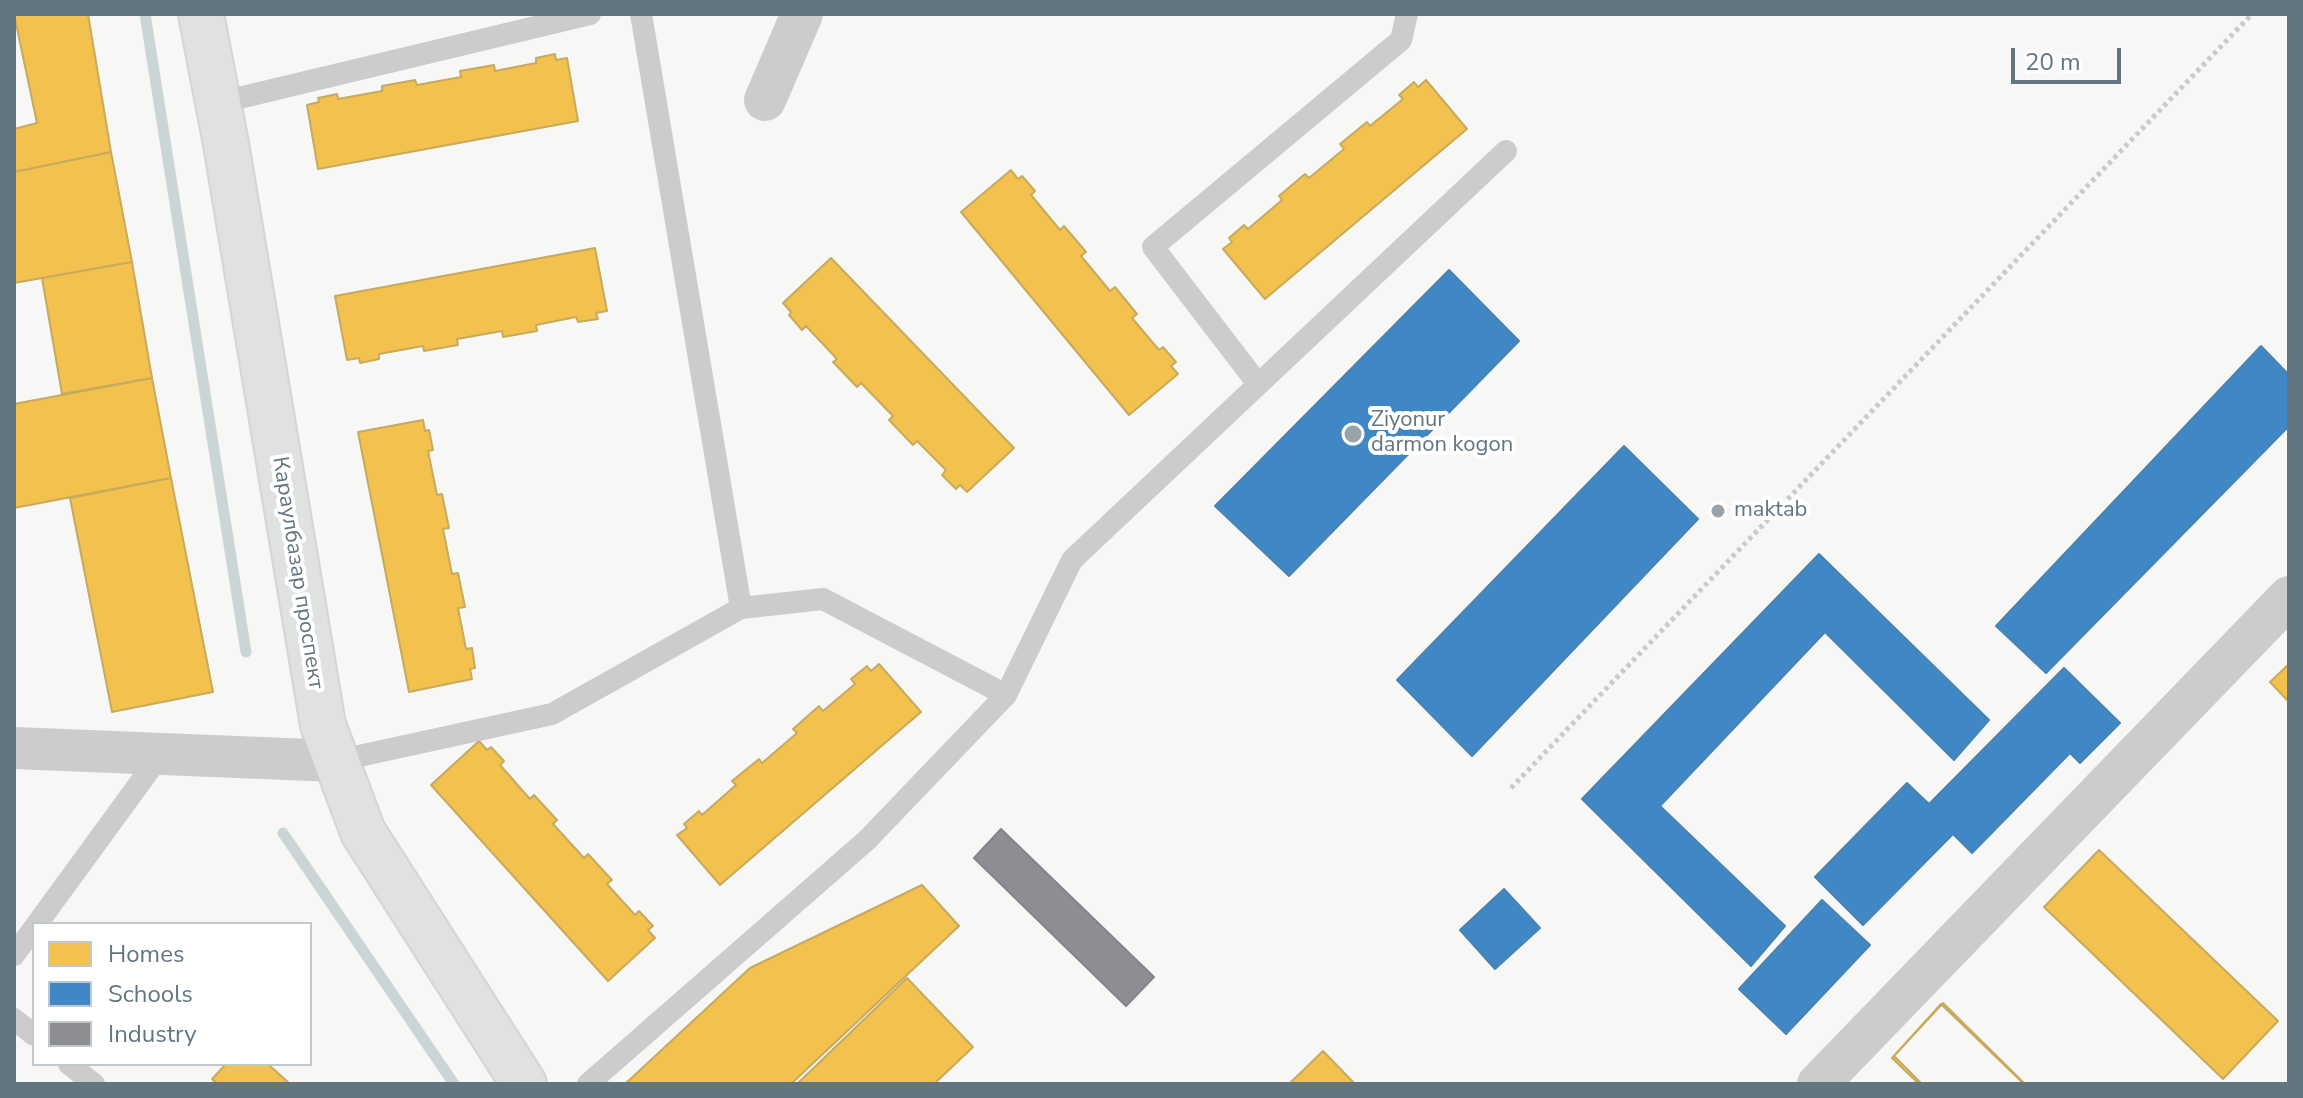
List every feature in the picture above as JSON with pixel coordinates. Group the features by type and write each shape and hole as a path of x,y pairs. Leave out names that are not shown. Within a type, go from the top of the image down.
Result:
{"street":[{"name":"Караулбазар проспект","path":"201,14 323,725 363,832 524,1084"},
{"path":"765,100 802,14"},
{"path":"1818,1084 2289,597"},
{"path":"14,748 336,761"}],"lane":[{"path":"218,103 590,14"},
{"path":"641,14 741,608"},
{"path":"1258,384 1153,247 1401,40 1407,14"},
{"path":"588,1084 867,840 1006,695 1072,560 1506,151"},
{"path":"336,761 552,714 741,608 823,599 1006,695"},
{"path":"39,922 161,754"},
{"path":"14,955 32,931"},
{"path":"14,1019 32,1033"},
{"path":"72,1066 94,1084"}],"path":[{"path":"1511,788 2252,14"}],"building: Homes":[{"path":"14,14 88,14 111,152 14,172 14,129 37,123"},
{"path":"555,54 556,60 567,58 578,121 318,169 307,105 319,102 318,98 337,94 338,99 382,91 382,86 415,80 417,85 461,77 460,71 494,65 495,71 536,63 536,58"},
{"path":"1426,80 1467,129 1265,299 1223,249 1232,242 1229,238 1244,225 1248,229 1282,200 1279,196 1305,174 1309,178 1344,149 1340,144 1367,122 1370,126 1403,99 1399,95 1414,82 1418,87"},
{"path":"111,152 132,262 14,283 14,172"},
{"path":"1011,170 1018,179 1022,176 1035,191 1031,195 1060,230 1064,226 1086,252 1081,256 1110,291 1115,287 1137,314 1132,318 1159,350 1163,347 1176,362 1171,366 1178,374 1129,415 961,212"},
{"path":"595,248 607,311 596,313 598,319 578,322 576,317 536,325 537,331 503,337 502,331 457,339 458,345 424,351 423,346 379,354 379,359 360,363 359,358 347,360 335,296"},
{"path":"831,258 1014,448 967,492 960,485 956,489 942,475 946,470 917,441 913,445 889,420 893,416 861,383 857,387 833,362 837,359 806,326 802,330 789,315 791,312 783,303"},
{"path":"132,262 152,378 62,394 42,278"},
{"path":"152,378 171,478 14,508 14,404"},
{"path":"423,420 425,431 429,430 433,450 428,451 437,495 442,494 449,528 443,529 452,574 458,573 465,607 458,608 466,649 472,648 475,668 470,669 472,679 409,692 358,432"},
{"path":"171,478 213,692 112,712 70,498"},
{"path":"879,664 921,712 720,885 677,835 687,828 684,824 699,811 702,815 736,785 732,781 759,759 762,763 797,733 793,729 819,706 823,711 855,684 851,679 867,666 871,671"},
{"path":"2289,664 2289,702 2270,682"},
{"path":"479,741 487,750 491,747 504,761 500,765 530,799 534,795 557,820 553,824 584,858 588,854 612,880 607,884 635,915 639,911 653,926 648,930 655,938 608,981 431,785"},
{"path":"2099,850 2278,1021 2223,1079 2044,907"},
{"path":"922,885 959,926 791,1084 625,1084 750,968"},
{"path":"907,978 973,1047 934,1084 797,1084"},
{"path":"1943,1003 2025,1084 1922,1084 1894,1056"},
{"path":"1941,1004 2024,1084 1919,1084 1892,1058"},
{"path":"1323,1051 1355,1084 1289,1084"},
{"path":"224,1066 270,1066 290,1084 217,1084 212,1079"}],"building: Schools":[{"path":"1449,270 1519,341 1289,576 1215,506"},
{"path":"2261,346 2289,375 2289,426 2046,673 1996,626"},
{"path":"1624,446 1698,519 1472,756 1397,680"},
{"path":"1819,554 1989,720 1954,760 1825,632 1660,806 1785,926 1751,966 1582,799"},
{"path":"2064,668 2120,723 2080,763 2070,753 1972,853 1953,834 1863,925 1815,877 1907,783 1929,804"},
{"path":"1504,889 1540,928 1495,969 1460,930"},
{"path":"1822,900 1870,945 1786,1034 1739,989"}],"building: Industry":[{"path":"1001,829 1154,977 1126,1006 974,858"}],"waterway":[{"path":"145,14 246,652"},
{"path":"283,833 454,1084"}],"place":[{"name":"Ziyonur darmon kogon","path":"1353,434"},
{"name":"maktab","path":"1718,511"}]}
